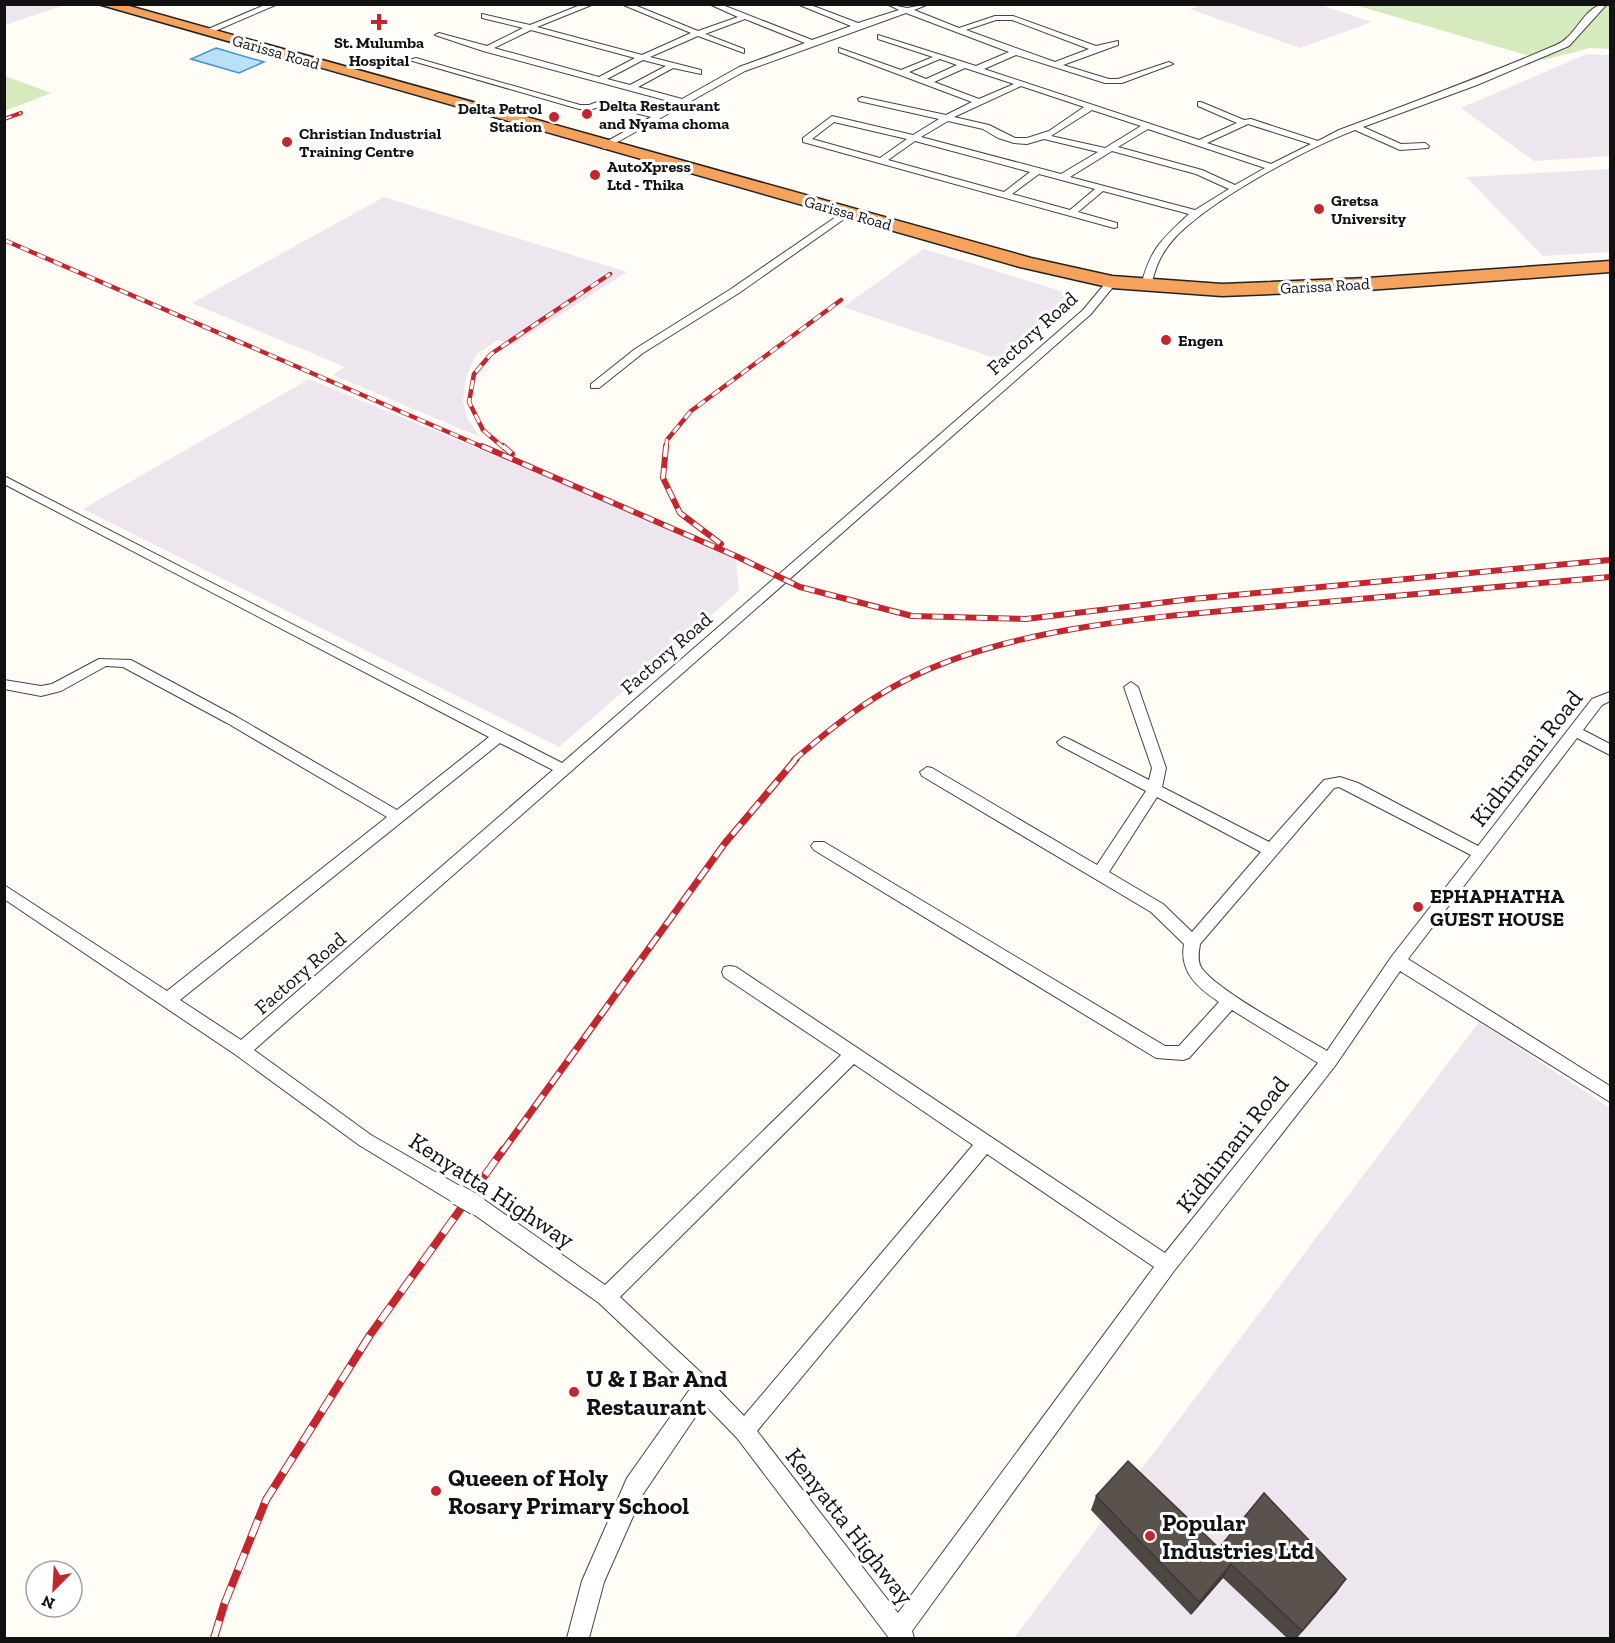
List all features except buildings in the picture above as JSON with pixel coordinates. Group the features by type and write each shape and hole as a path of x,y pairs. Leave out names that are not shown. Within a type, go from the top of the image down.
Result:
{"highway":[{"name":"Garissa Road","path":"105,4 1027,263 1112,282 1222,290 1288,289 1611,267"}],"street":[{"path":"205,32 275,4"},
{"path":"486,49 554,17 591,4"},
{"path":"624,4 741,51"},
{"path":"712,4 812,43"},
{"path":"800,4 858,26"},
{"path":"890,4 1054,66 1114,82 1169,64"},
{"path":"606,146 742,69 858,26 926,4"},
{"path":"1146,286 1152,262 1159,249 1196,213 1272,166 1317,142 1474,83 1566,44 1576,36 1586,18 1604,4"},
{"path":"544,15 554,17"},
{"path":"485,16 698,72"},
{"path":"600,79 642,57 745,17"},
{"path":"956,30 995,18 1013,18 1096,50"},
{"path":"439,36 682,102"},
{"path":"881,37 1272,166"},
{"path":"1054,66 1115,43"},
{"path":"842,50 978,101"},
{"path":"976,69 1015,52"},
{"path":"900,73 939,57"},
{"path":"413,60 579,107 590,108 603,102 658,116"},
{"path":"631,88 673,65"},
{"path":"926,82 964,65"},
{"path":"879,162 945,118 978,101 1020,84"},
{"path":"862,99 986,128 994,135 1019,142 1030,142 1046,137 1090,107"},
{"path":"1201,104 1243,122 1255,122 1317,142"},
{"path":"1114,225 806,140 832,119 914,138 1196,213"},
{"path":"1201,142 1243,122"},
{"path":"1359,125 1400,147 1425,146"},
{"path":"1062,178 1147,126"},
{"path":"1046,137 1211,176 1236,189"},
{"path":"1004,196 1037,171"},
{"path":"1071,214 1101,188"},
{"path":"595,386 639,351 735,291 849,212"},
{"name":"Factory Road","path":"242,1050 1087,312 1112,282"},
{"path":"4,479 562,769"},
{"path":"4,684 41,691 56,688 104,662 115,660 126,663 232,720 396,816"},
{"path":"1100,874 1155,787 1159,768 1131,687"},
{"name":"Kidhimani Road","path":"901,1635 1167,1265 1329,1061 1398,961 1574,731 1597,702 1611,696"},
{"path":"1574,731 1611,750"},
{"path":"166,1001 498,737"},
{"path":"1064,742 1155,787 1271,850"},
{"path":"927,772 1157,908 1192,942"},
{"path":"1329,1061 1231,1000 1195,973 1189,957 1192,942 1329,784 1340,782 1481,854"},
{"path":"819,846 1162,1053 1183,1053 1231,1000"},
{"name":"Kenyatta Highway","path":"4,891 242,1050 365,1140 476,1205 606,1297 703,1388 744,1431 901,1635"},
{"path":"1398,961 1611,1095"},
{"path":"730,972 1167,1265"},
{"path":"606,1297 852,1054"},
{"path":"744,1431 984,1143"},
{"path":"578,1638 593,1581 635,1486 703,1388"}],"shaded area":[{"path":"5,4 65,4 65,5 5,25"},
{"path":"1202,5 1321,5 1372,22 1300,48 1190,9"},
{"path":"1587,54 1610,55 1610,156 1534,161 1461,108"},
{"path":"1610,169 1610,252 1543,256 1466,177"},
{"path":"384,197 627,272 513,345 498,340 477,354 466,376 463,401 467,418 480,437 333,375 345,367 192,303"},
{"path":"924,249 1081,297 1004,361 843,307"},
{"path":"309,379 735,555 739,591 559,747 83,509"},
{"path":"1479,1022 1610,1108 1610,1638 1014,1638"}],"green space":[{"path":"1355,5 1610,5 1610,49 1590,48 1543,60"},
{"path":"5,76 51,93 5,111"}],"water":[{"path":"216,48 264,62 239,73 191,59"}],"railway":[{"path":"4,119 21,113"},
{"path":"4,240 485,448"},
{"path":"504,448 483,430 469,402 474,374 491,354 610,274"},
{"path":"666,448 667,440 691,411 841,300"},
{"path":"482,446 738,557 800,587 912,616 1026,619 1192,599 1610,560"},
{"path":"503,446 512,454"},
{"path":"666,446 663,478 680,513 721,544"},
{"path":"794,760 860,707 904,681 945,662 990,647 1038,636 1187,614 1610,577"},
{"path":"502,1152 725,843 796,759"},
{"path":"214,1638 224,1605 266,1500 370,1335 503,1150"}],"place":[{"name":"St. Mulumba Hospital","path":"379,22"},
{"name":"Delta Restaurant and Nyama choma","path":"587,114"},
{"name":"Delta Petrol Station","path":"554,117"},
{"name":"Christian Industrial Training Centre","path":"287,142"},
{"name":"AutoXpress Ltd - Thika","path":"595,175"},
{"name":"Gretsa University","path":"1319,209"},
{"name":"Engen","path":"1166,340"},
{"name":"EPHAPHATHA GUEST HOUSE","path":"1418,907"},
{"name":"U & I Bar And Restaurant","path":"574,1392"},
{"name":"Queeen of Holy Rosary Primary School","path":"436,1491"},
{"name":"Popular Industries Ltd","path":"1150,1536"}]}
